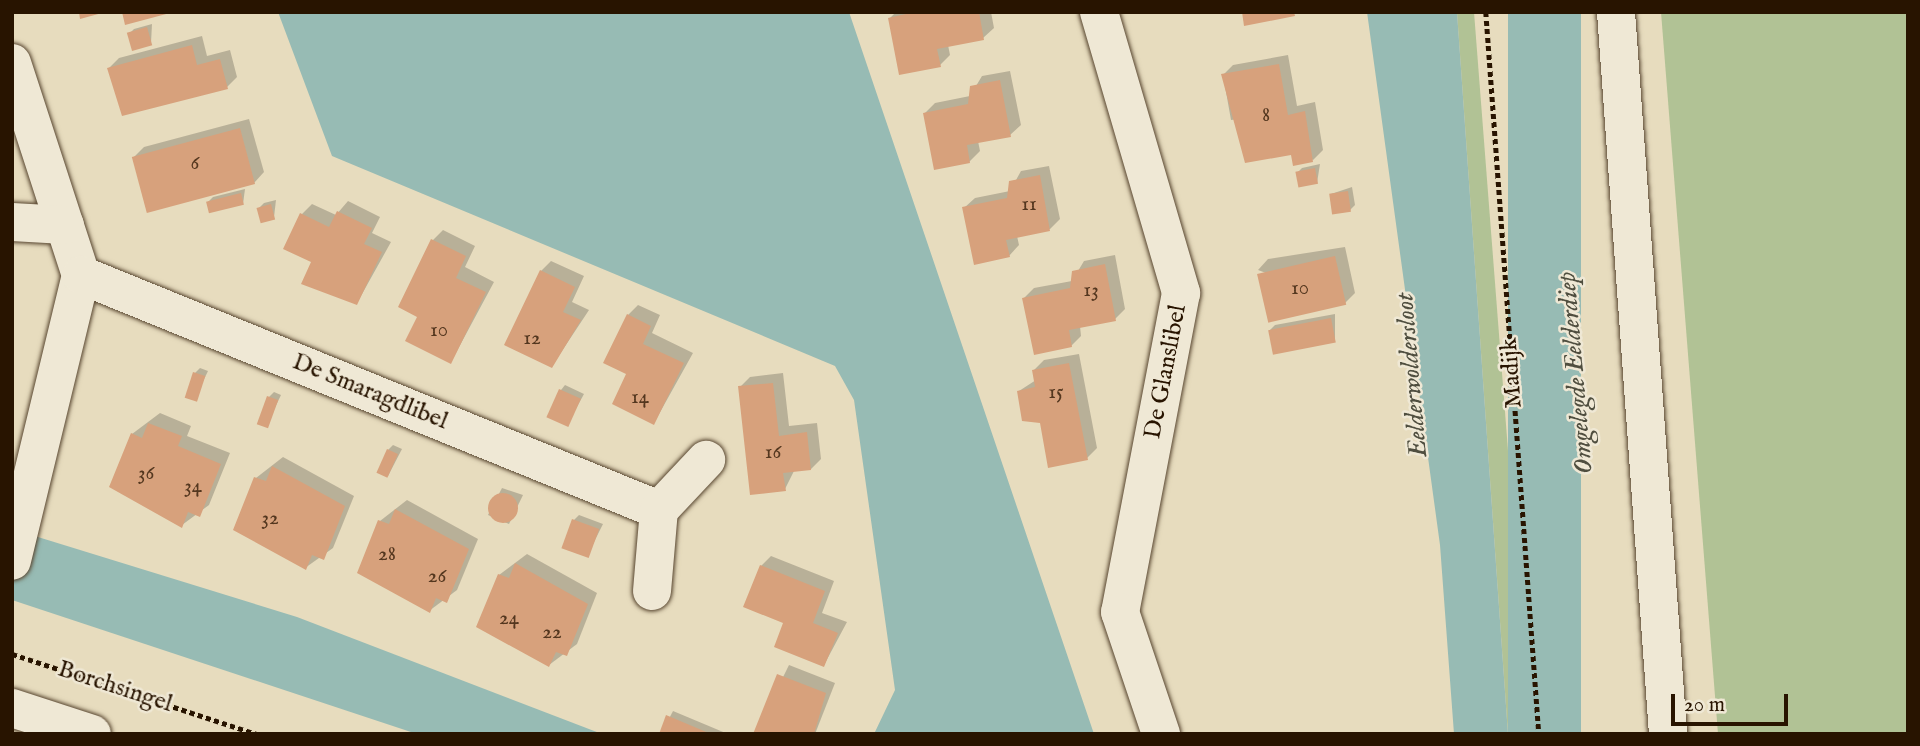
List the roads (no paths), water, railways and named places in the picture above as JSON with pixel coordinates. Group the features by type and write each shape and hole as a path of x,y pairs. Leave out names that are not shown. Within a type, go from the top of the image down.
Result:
{"street":[{"name":"De Glanslibel","path":"1099,12 1181,293 1120,612 1161,734"},
{"path":"1616,12 1668,734"},
{"path":"12,63 81,275 16,545"},
{"path":"12,222 65,225"},
{"name":"De Smaragdlibel","path":"81,275 659,510"},
{"path":"652,591 659,510 706,460"},
{"path":"12,708 92,734"}],"water":[{"path":"278,12 849,12 1094,734 874,734 895,690 854,400 835,366 332,156"},
{"path":"1367,12 1457,12 1508,734 1454,734 1440,545"},
{"name":"Omgelegde Eelderdiep","path":"1508,12 1581,12 1581,734 1508,734"},
{"path":"12,529 297,617 602,734 417,734 12,600"}],"water label":[{"name":"Eelderwoldersloot","path":"1412,375"}]}
